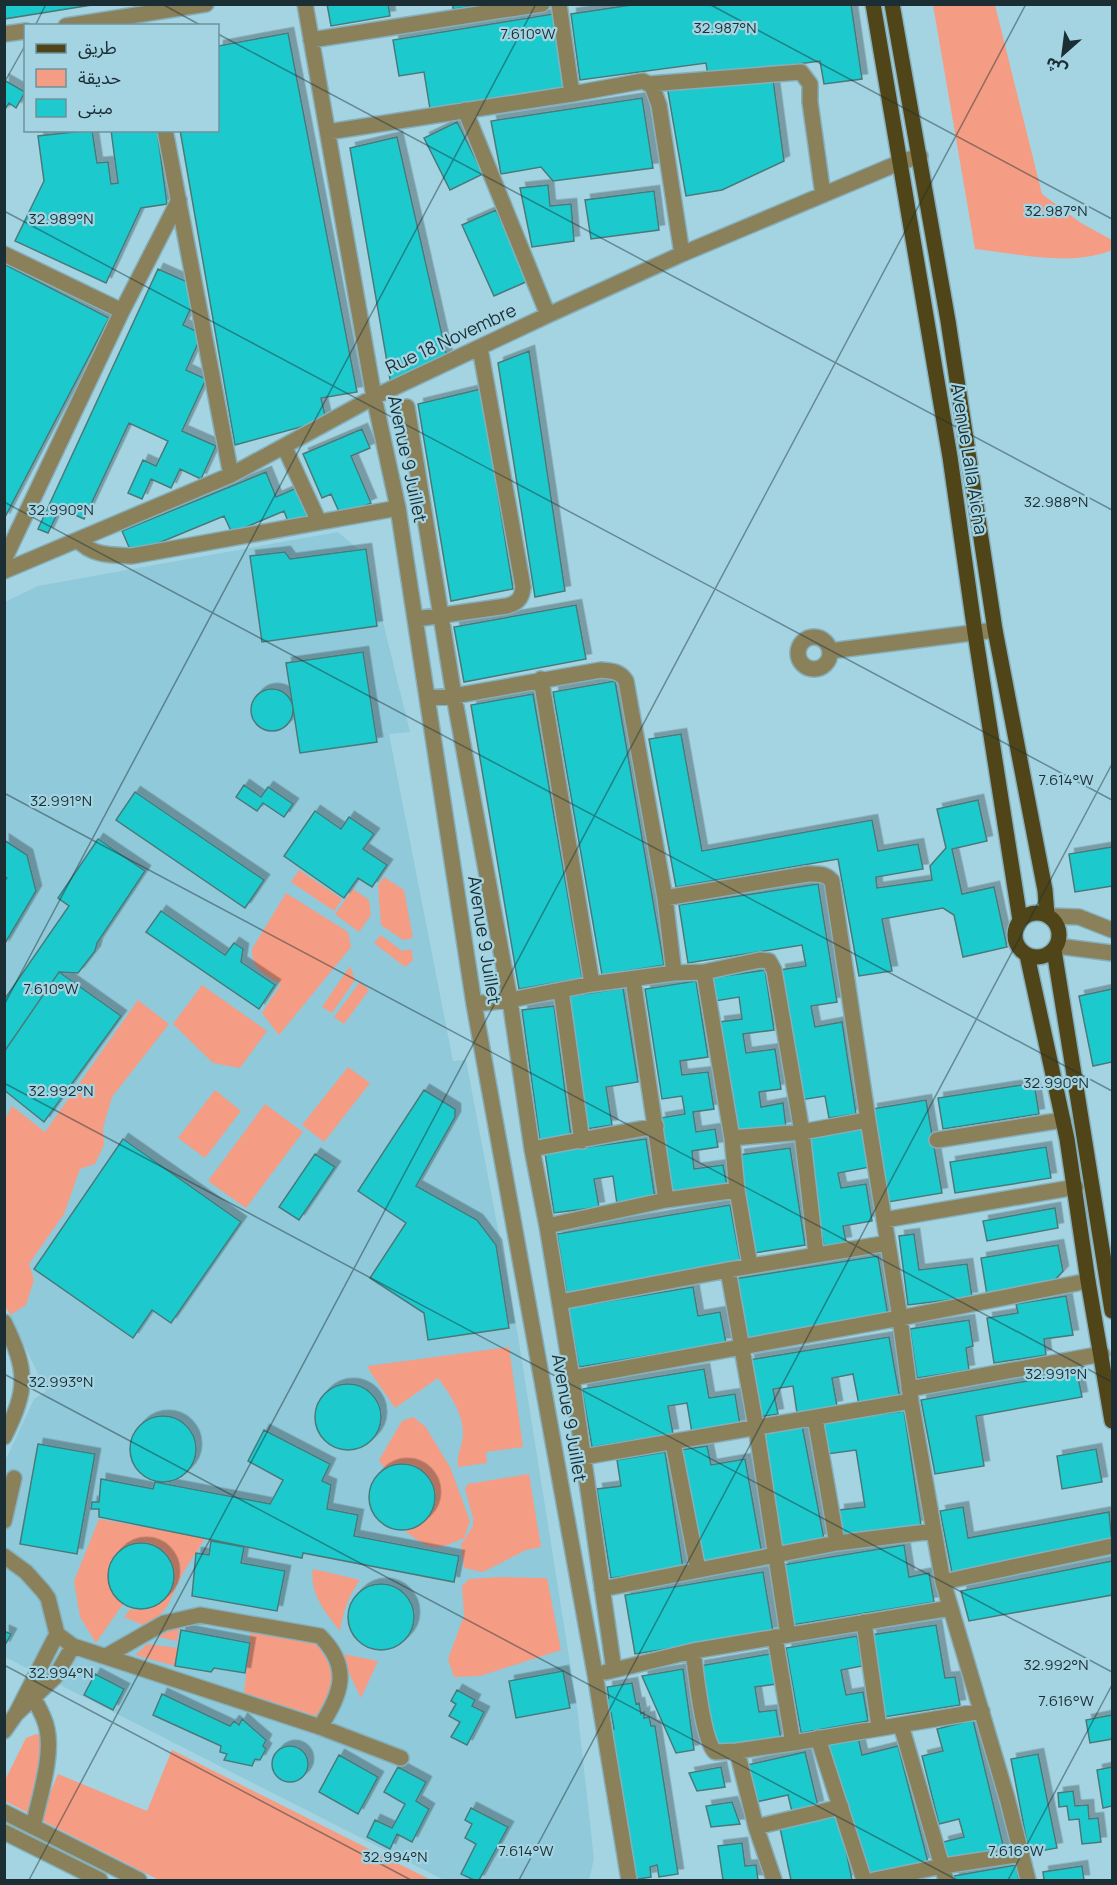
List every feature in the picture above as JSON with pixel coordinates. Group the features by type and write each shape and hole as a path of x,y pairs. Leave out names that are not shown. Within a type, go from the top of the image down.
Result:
{"main road":[{"name":"Avenue Lalla Aicha","path":"873,4 950,457 1020,920 1016,926 1015,939 1021,951 1027,955 1063,1120 1076,1186 1088,1281 1113,1421"},
{"name":"Avenue Lalla Aicha","path":"892,4 948,321 995,630 1048,916 1056,922 1059,929 1055,948 1113,1311"},
{"path":"1020,920 1033,913 1048,916"},
{"path":"1027,955 1041,957 1055,948"}],"street":[{"path":"80,24 206,4"},
{"name":"Avenue 9 Juillet","path":"305,4 374,397 398,508 474,1004 596,1674 629,1881"},
{"path":"311,40 542,4"},
{"path":"559,4 572,94"},
{"path":"4,34 24,31"},
{"path":"328,132 572,94 636,81 649,84 801,72 810,84 810,102 823,195"},
{"path":"649,84 654,89 659,105 682,254"},
{"path":"465,110 548,315"},
{"path":"165,132 231,475"},
{"name":"Rue 18 Novembre","path":"4,571 231,475 374,397 682,254 920,156"},
{"path":"4,560 122,311 179,200"},
{"path":"4,254 122,311"},
{"path":"416,619 507,606 516,603 523,593 524,586 480,348"},
{"path":"407,407 454,696 510,1000 532,1149 560,1302 614,1670"},
{"path":"284,446 319,522"},
{"path":"78,540 90,551 132,556 398,508"},
{"path":"830,651 995,630"},
{"path":"428,698 454,696 601,670 614,671 623,675 626,681 665,898 674,973"},
{"path":"541,679 592,984"},
{"path":"665,898 808,874 828,876 832,881 910,1395 934,1531 944,1582 1028,1881"},
{"path":"1048,916 1079,917 1113,930"},
{"path":"1055,948 1113,953"},
{"path":"474,1004 510,1000 592,984 674,973 704,972 760,960 769,961 773,966 802,1132 816,1254"},
{"path":"704,972 732,1138 737,1190 750,1266"},
{"path":"633,979 666,1200"},
{"path":"561,990 582,1141"},
{"path":"732,1138 802,1132 868,1120"},
{"path":"937,1140 1063,1120"},
{"path":"532,1149 656,1126"},
{"path":"884,1220 1076,1186"},
{"path":"547,1226 666,1200 737,1190"},
{"path":"560,1302 816,1254 888,1243"},
{"path":"728,1270 776,1556 794,1743"},
{"path":"572,1378 1088,1281"},
{"path":"4,1322 17,1352 23,1387 11,1407 4,1437"},
{"path":"583,1458 815,1418 1102,1354"},
{"path":"815,1418 837,1543"},
{"path":"673,1443 698,1570"},
{"path":"4,1521 14,1478"},
{"path":"602,1589 837,1543 934,1531"},
{"path":"944,1582 1113,1546"},
{"path":"4,1556 35,1581 48,1598 57,1634 73,1646 320,1727 401,1758"},
{"path":"596,1674 693,1651 951,1608"},
{"path":"106,1656 164,1623 200,1615 321,1636 337,1661 341,1680 339,1695 320,1727"},
{"path":"864,1622 879,1727"},
{"path":"4,1731 16,1714 57,1634"},
{"path":"16,1714 55,1677 73,1646"},
{"path":"693,1651 706,1731 710,1746 715,1752 794,1743 982,1711"},
{"path":"33,1827 47,1761 48,1731 43,1715 34,1699"},
{"path":"901,1725 944,1873"},
{"path":"818,1738 864,1881"},
{"path":"737,1751 756,1827 774,1881"},
{"path":"756,1827 841,1807"},
{"path":"4,1812 139,1881"},
{"path":"4,1832 100,1881"},
{"path":"874,1881 944,1873 1022,1854"}],"shaded area":[{"path":"338,532 367,557 410,732 389,734 453,1061 466,1060 517,1330 577,1707 594,1859 589,1880 444,1880 5,1657 5,1461 34,1399 46,1391 5,1304 5,602 38,586"}],"green space":[{"path":"933,5 995,5 1042,194 1081,223 1112,240 1112,250 1079,258 1045,258 975,249"},
{"path":"299,870 342,899 334,911 291,882"},
{"path":"384,877 404,890 413,938 403,940 381,925 378,885"},
{"path":"353,889 369,900 371,915 359,932 335,914"},
{"path":"286,893 348,932 351,947 279,1035 262,1013 281,984 257,967 252,956 252,949"},
{"path":"381,935 402,951 411,949 413,960 405,967 374,943"},
{"path":"350,966 355,980 332,1013 322,1007"},
{"path":"360,982 369,990 344,1024 334,1017"},
{"path":"202,985 267,1031 240,1068 213,1063 173,1024"},
{"path":"138,1000 169,1024 112,1097 103,1128 104,1145 95,1164 80,1169 64,1214 29,1264 34,1280 26,1305 10,1315 4,1304 5,1119 12,1106 45,1132"},
{"path":"348,1067 370,1083 324,1142 302,1125"},
{"path":"215,1090 241,1111 205,1158 178,1138"},
{"path":"265,1104 303,1132 246,1208 208,1181"},
{"path":"509,1347 523,1447 486,1452 487,1463 458,1467 463,1434 461,1418 438,1378 395,1408 368,1366"},
{"path":"413,1417 425,1426 450,1467 470,1521 464,1538 439,1547 420,1542 405,1531 421,1524 431,1514 435,1501 434,1488 428,1477 417,1469 403,1466 385,1469 379,1460 402,1421"},
{"path":"529,1474 541,1547 526,1550 483,1572 464,1568 461,1544 473,1526 465,1489 468,1484"},
{"path":"99,1519 205,1538 167,1606 152,1621 143,1625 124,1617 130,1609 147,1610 164,1599 172,1585 173,1568 165,1553 153,1544 140,1542 127,1545 117,1553 110,1563 108,1576 112,1590 123,1604 96,1643 80,1617 74,1581"},
{"path":"313,1569 360,1580 347,1604 340,1631 324,1610 316,1594 312,1578"},
{"path":"547,1578 561,1650 480,1676 454,1677 448,1659 464,1616 462,1586 469,1579"},
{"path":"180,1624 177,1641 158,1637"},
{"path":"251,1629 315,1636 339,1685 316,1716 244,1693"},
{"path":"147,1644 178,1648 175,1666 135,1655"},
{"path":"343,1654 378,1661 361,1698 345,1665"},
{"path":"36,1734 43,1735 34,1816 5,1801 4,1782 26,1738"},
{"path":"172,1750 431,1880 159,1880 39,1819 58,1774 147,1811"}],"building":[{"path":"4,4 98,4 4,19"},
{"path":"327,4 388,4 390,16 331,26"},
{"path":"453,4 493,4 453,9"},
{"path":"638,4 851,4 862,79 824,84 820,61 708,76 706,63 580,80 571,14"},
{"path":"553,14 565,88 430,109 424,72 399,76 393,40"},
{"path":"288,33 357,392 321,398 326,420 235,445 180,132 219,132 219,46"},
{"path":"773,79 784,161 722,190 686,196 667,86"},
{"path":"4,80 24,91 24,94 16,108 9,103 4,111"},
{"path":"642,98 653,168 553,181 541,167 501,174 491,121"},
{"path":"457,122 483,174 450,190 424,138"},
{"path":"92,132 97,163 108,162 111,184 118,183 111,132 157,132 167,204 141,208 106,283 15,241 44,181 38,136"},
{"path":"397,137 447,357 391,385 350,148"},
{"path":"548,185 550,206 571,204 574,241 532,247 520,188"},
{"path":"654,191 659,230 591,239 585,200"},
{"path":"496,210 528,281 494,296 462,225"},
{"path":"4,264 109,318 4,519"},
{"path":"158,269 192,284 197,295 183,325 202,334 186,370 206,379 182,431 216,446 201,479 180,469 171,488 151,479 142,499 128,493 143,460 156,466 168,441 129,423 84,519 60,508 48,533 38,529"},
{"path":"529,351 565,591 535,597 498,363"},
{"path":"481,389 513,589 451,601 418,404"},
{"path":"362,429 370,448 351,456 371,503 341,516 331,494 322,498 303,454"},
{"path":"266,472 276,497 299,487 311,515 289,524 284,511 232,533 224,516 132,554 122,531"},
{"path":"366,549 377,626 262,642 250,556 285,552 290,559"},
{"path":"576,605 586,659 464,682 454,627"},
{"path":"363,652 377,742 300,753 286,663"},
{"path":"615,681 664,965 602,975 553,692"},
{"path":"272,689 287,695 293,710 287,725 272,731 257,725 251,710 257,695"},
{"path":"533,694 582,978 519,989 471,705"},
{"path":"681,734 702,851 872,820 878,851 918,844 923,869 876,877 877,888 932,880 930,866 946,848 937,809 978,800 987,841 952,849 962,894 994,887 1007,947 963,957 954,915 943,908 882,919 892,971 859,976 838,859 676,887 649,739"},
{"path":"244,785 261,797 268,787 293,804 284,817 263,803 257,811 236,797"},
{"path":"135,792 264,880 245,908 116,820"},
{"path":"315,811 341,829 349,817 374,834 363,849 387,865 372,887 358,878 344,898 284,856"},
{"path":"98,839 145,871 97,943 95,951 78,973 59,972 4,1052 4,1000 69,906 58,898"},
{"path":"4,840 27,855 36,891 4,945 4,882 7,878 4,876"},
{"path":"1112,847 1112,886 1075,892 1069,854"},
{"path":"818,884 837,1002 811,1006 815,1027 842,1022 856,1114 829,1118 825,1096 800,1100 780,970 806,966 802,945 688,963 679,905"},
{"path":"161,911 225,955 234,943 243,949 241,962 275,985 259,1009 146,932"},
{"path":"765,970 774,1030 743,1034 746,1053 775,1049 781,1089 759,1092 761,1107 783,1103 786,1127 735,1134 719,1022 742,1019 739,997 715,1001 711,978"},
{"path":"59,972 121,1016 44,1122 4,1090 4,1052"},
{"path":"696,981 708,1057 680,1061 682,1075 708,1072 714,1109 693,1112 696,1132 715,1129 718,1147 692,1151 694,1169 723,1165 727,1186 672,1194 660,1118 685,1114 682,1096 662,1099 645,989"},
{"path":"623,988 638,1082 606,1087 612,1125 586,1129 565,997"},
{"path":"1112,989 1112,1062 1093,1066 1079,996"},
{"path":"554,1006 571,1137 540,1141 522,1010"},
{"path":"1034,1083 1039,1114 943,1129 938,1098"},
{"path":"424,1090 455,1109 455,1117 416,1186 477,1220 496,1245 509,1328 428,1340 424,1313 370,1278 406,1223 358,1191"},
{"path":"926,1100 942,1193 888,1202 872,1109"},
{"path":"862,1123 870,1167 838,1173 841,1188 866,1184 872,1221 843,1226 846,1242 824,1246 803,1133"},
{"path":"123,1139 241,1222 171,1323 152,1310 133,1338 34,1269"},
{"path":"646,1139 655,1199 617,1204 613,1176 594,1179 599,1207 554,1213 545,1153"},
{"path":"1046,1147 1051,1178 955,1193 950,1162"},
{"path":"790,1148 805,1245 754,1253 739,1155"},
{"path":"315,1154 335,1167 299,1220 279,1207"},
{"path":"730,1205 741,1265 567,1295 557,1234"},
{"path":"1055,1208 1058,1228 987,1241 983,1221"},
{"path":"914,1234 919,1270 967,1264 972,1297 908,1305 899,1236"},
{"path":"1058,1245 1063,1271 1051,1284 987,1295 981,1258"},
{"path":"878,1256 888,1316 744,1339 734,1279"},
{"path":"693,1287 698,1316 720,1312 726,1343 579,1367 568,1308"},
{"path":"1066,1296 1073,1335 1044,1339 1046,1355 994,1363 987,1318 1018,1313 1016,1304"},
{"path":"969,1320 973,1346 966,1348 969,1370 917,1378 910,1329"},
{"path":"889,1337 900,1399 859,1405 853,1374 832,1378 837,1406 797,1413 793,1386 773,1389 778,1414 759,1417 749,1360"},
{"path":"704,1369 709,1398 735,1394 740,1425 692,1433 687,1403 668,1406 673,1434 592,1447 582,1389"},
{"path":"1077,1372 1082,1397 976,1416 984,1466 935,1474 921,1400"},
{"path":"342,1384 354,1384 366,1389 376,1399 381,1417 379,1430 366,1445 354,1450 342,1450 330,1445 320,1435 315,1423 315,1411 320,1399 330,1389"},
{"path":"904,1411 921,1525 842,1536 839,1510 865,1507 856,1450 827,1454 822,1422"},
{"path":"157,1416 169,1416 181,1421 191,1431 196,1449 194,1462 181,1477 169,1482 157,1482 145,1477 135,1467 130,1455 130,1443 135,1431 145,1421"},
{"path":"802,1425 824,1539 780,1547 758,1433"},
{"path":"264,1430 330,1464 322,1481 331,1485 327,1509 358,1515 354,1536 459,1556 454,1582 303,1553 302,1558 99,1517 99,1509 91,1509 92,1502 99,1502 101,1479 153,1489 155,1482 270,1504 283,1480 248,1461"},
{"path":"38,1444 95,1454 77,1554 20,1544"},
{"path":"707,1446 711,1465 745,1459 762,1554 699,1564 680,1450"},
{"path":"1096,1449 1102,1482 1062,1489 1057,1456"},
{"path":"665,1452 683,1568 611,1578 597,1489 621,1486 617,1460"},
{"path":"396,1464 408,1464 420,1469 430,1479 435,1497 433,1510 420,1525 408,1530 396,1530 384,1525 374,1515 369,1503 369,1491 374,1479 384,1469"},
{"path":"963,1507 968,1538 1109,1512 1112,1544 952,1573 940,1511"},
{"path":"211,1541 244,1547 241,1563 285,1571 277,1611 192,1596 196,1553 209,1555"},
{"path":"135,1543 147,1543 159,1548 169,1558 174,1576 172,1589 159,1604 147,1609 135,1609 123,1604 113,1594 108,1582 108,1570 113,1558 123,1548"},
{"path":"904,1545 909,1577 929,1573 934,1602 792,1625 782,1565"},
{"path":"1112,1561 1112,1595 969,1621 961,1591"},
{"path":"763,1572 773,1632 635,1654 625,1595"},
{"path":"375,1584 387,1584 399,1589 409,1599 414,1617 412,1630 399,1645 387,1650 375,1650 363,1645 353,1635 348,1623 348,1611 353,1599 363,1589"},
{"path":"936,1625 945,1678 955,1677 960,1705 884,1717 871,1635"},
{"path":"181,1630 250,1643 245,1673 214,1668 211,1672 175,1666"},
{"path":"4,1631 11,1634 4,1647"},
{"path":"857,1636 862,1666 841,1670 846,1695 863,1692 868,1721 801,1733 786,1648"},
{"path":"770,1654 776,1684 755,1687 759,1712 776,1710 781,1739 714,1750 699,1666"},
{"path":"683,1669 694,1750 676,1753 642,1676"},
{"path":"563,1671 570,1708 516,1718 509,1681"},
{"path":"95,1674 124,1689 113,1710 84,1695"},
{"path":"632,1683 636,1704 639,1703 641,1714 644,1712 644,1718 649,1717 651,1726 655,1726 678,1874 659,1877 657,1865 650,1867 651,1877 632,1880 616,1774 619,1774 617,1761 614,1762 608,1730 614,1729 605,1699 609,1698 607,1687"},
{"path":"457,1690 475,1700 472,1706 484,1712 467,1745 451,1737 460,1722 449,1716 456,1704 451,1701"},
{"path":"162,1694 230,1726 234,1721 239,1725 242,1719 266,1740 263,1746 266,1749 260,1760 255,1759 252,1766 224,1760 227,1754 220,1752 221,1746 153,1715"},
{"path":"1112,1715 1112,1739 1090,1743 1086,1720"},
{"path":"973,1720 1004,1849 948,1862 943,1842 964,1837 959,1819 939,1824 922,1756 943,1751 937,1729"},
{"path":"858,1737 862,1755 898,1746 928,1862 871,1875 826,1745"},
{"path":"290,1746 303,1751 308,1764 303,1777 290,1782 277,1777 272,1764 277,1751"},
{"path":"805,1752 818,1806 792,1812 788,1795 756,1802 747,1765"},
{"path":"1038,1754 1057,1848 1029,1853 1011,1759"},
{"path":"339,1755 378,1777 358,1814 319,1792"},
{"path":"398,1767 426,1782 416,1801 429,1809 412,1842 397,1834 390,1849 367,1837 375,1820 392,1828 405,1804 384,1792"},
{"path":"721,1767 725,1787 697,1791 689,1773"},
{"path":"1112,1767 1112,1806 1103,1808 1097,1770"},
{"path":"1073,1791 1075,1806 1088,1805 1089,1819 1098,1818 1101,1842 1082,1844 1079,1819 1069,1820 1067,1806 1059,1807 1058,1793"},
{"path":"732,1802 740,1824 711,1827 706,1806"},
{"path":"471,1808 508,1827 479,1880 461,1874 476,1844 465,1838 472,1824 465,1820"},
{"path":"839,1816 852,1880 791,1880 780,1828"},
{"path":"742,1843 745,1866 756,1865 758,1880 723,1880 718,1846"},
{"path":"1016,1865 1019,1880 954,1880 954,1876"},
{"path":"1082,1866 1084,1880 1044,1880 1043,1872"}]}
